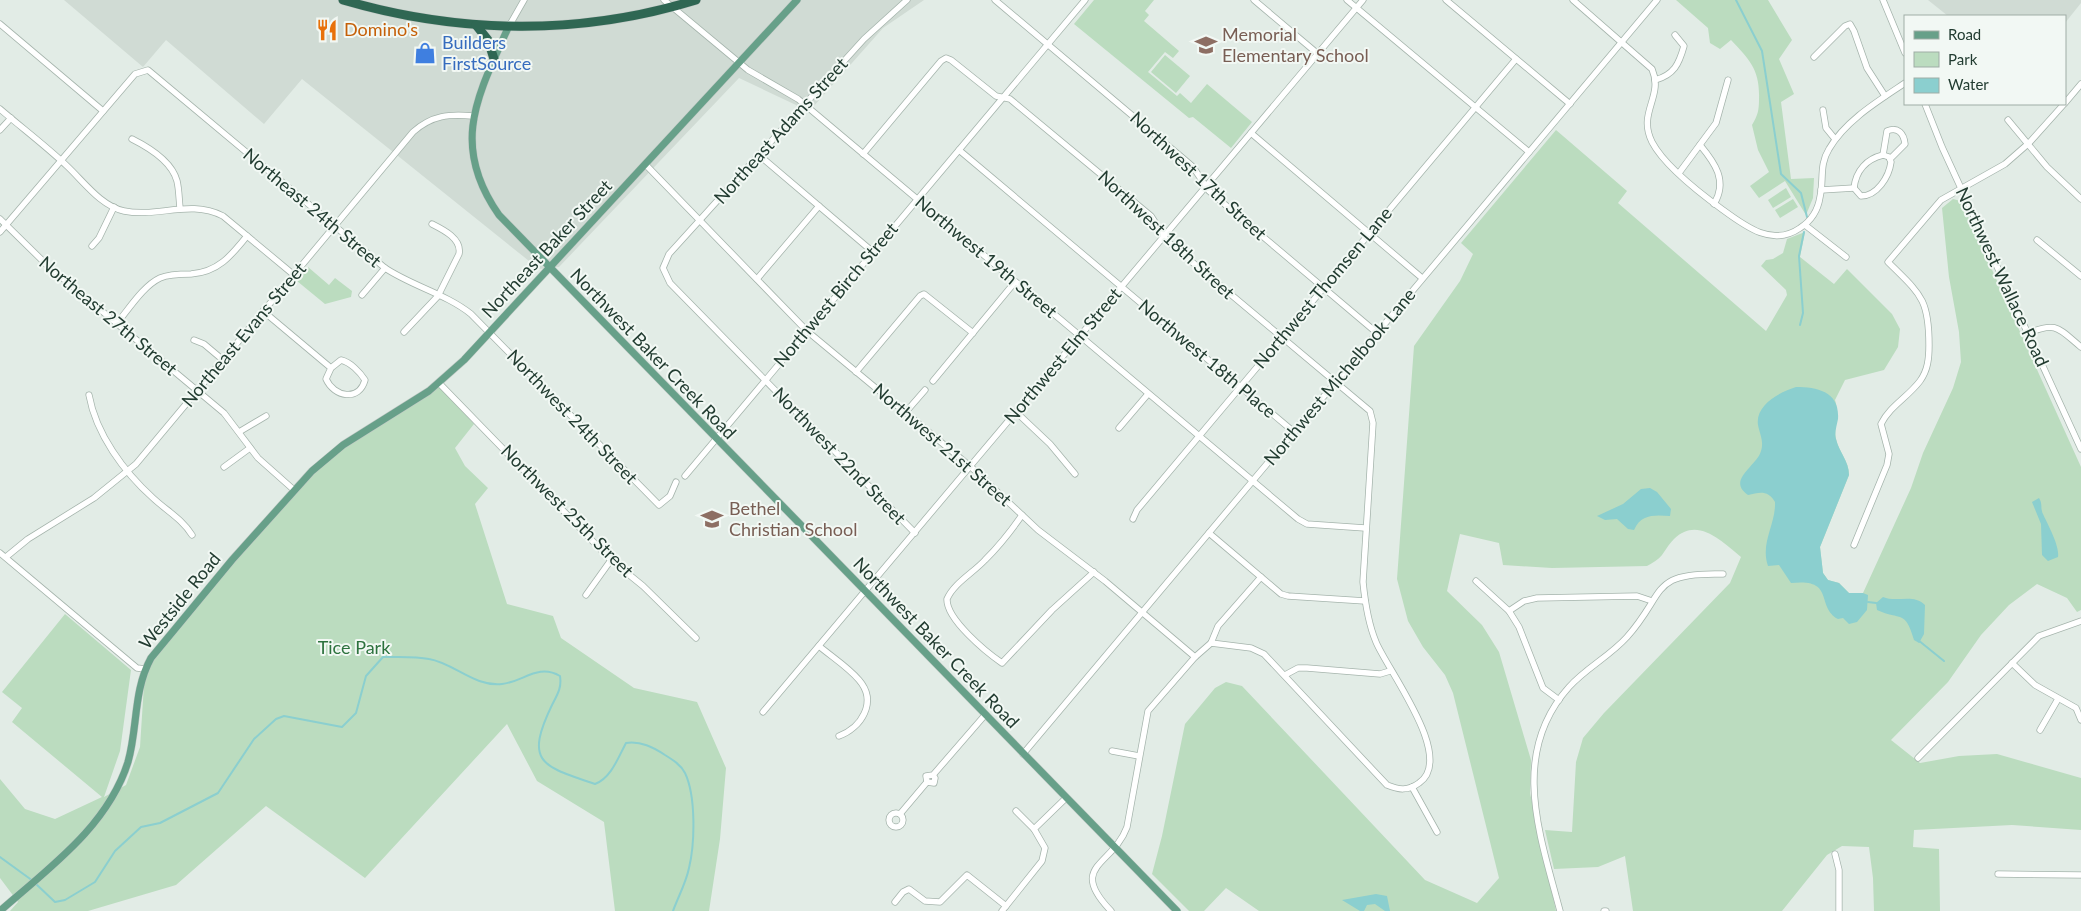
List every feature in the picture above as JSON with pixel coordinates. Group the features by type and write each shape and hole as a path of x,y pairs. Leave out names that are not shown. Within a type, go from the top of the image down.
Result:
{"highway":[{"path":"343,0 437,22 508,28 599,22 673,7 696,0"},
{"path":"476,25 488,40 494,59"}],"main road":[{"name":"Northeast Baker Street","path":"294,490 339,448 439,383 490,332 797,0"},
{"name":"Northwest Baker Creek Road","path":"508,28 480,90 473,116 473,160 484,191 499,215 715,439 1177,911"},
{"name":"Westside Road","path":"0,911 57,861 98,818 123,774 130,751 137,699 145,669 170,634 294,490"}],"street":[{"path":"508,28 524,0"},
{"name":"Northwest 19th Street","path":"664,0 756,77 793,95 1298,519 1307,524 1365,528"},
{"name":"Northeast Adams Street","path":"663,268 669,254 875,28 907,0"},
{"name":"Northwest 17th Street","path":"995,0 1185,160 1193,167 1205,187 1377,333"},
{"name":"Northwest Birch Street","path":"685,476 1084,0"},
{"path":"1255,0 1318,54"},
{"path":"1348,0 1529,152"},
{"name":"Northwest Elm Street","path":"763,712 1081,337 1363,0"},
{"path":"1446,0 1570,104"},
{"path":"1572,0 1649,66 1655,80 1654,96 1647,114 1649,134 1655,147 1679,173 1714,204 1761,234 1785,235 1805,225 1817,208 1821,190 1823,164 1835,139 1885,96 1904,84"},
{"name":"Northwest Michelbook Lane","path":"1023,754 1657,0"},
{"path":"1883,0 1904,51"},
{"path":"0,24 103,111 0,232"},
{"path":"1814,57 1845,26 1850,24 1871,77 1885,96"},
{"path":"1655,80 1670,75 1675,69 1684,46 1675,35"},
{"name":"Northwest 18th Street","path":"863,154 941,61 946,58 996,96 1010,98 1151,216 1164,237 1370,411 1373,419 1365,528 1363,582 1365,602 1374,639 1390,672 1415,712 1430,748 1431,759 1426,776 1412,787"},
{"name":"Northwest Thomsen Lane","path":"1133,519 1137,510 1516,58"},
{"name":"Northeast 24th Street","path":"103,111 135,74 143,70 151,72 385,268 462,307 490,332"},
{"path":"1679,173 1716,123 1728,80"},
{"path":"2066,103 2081,84"},
{"name":"Northwest Wallace Road","path":"1925,105 2081,449"},
{"path":"1854,545 1887,464 1889,454 1881,424 1887,413 1921,380 1929,359 1929,318 1926,307 1912,286 1888,262 1941,200 2005,164 2029,143 2064,105"},
{"path":"0,109 61,161 82,182 114,207 132,212 180,208 198,208 214,211 294,275"},
{"path":"1823,110 1826,128 1835,139"},
{"name":"Northeast Evans Street","path":"6,557 28,539 94,498 129,471 422,125 444,115 473,116"},
{"path":"0,130 10,118"},
{"path":"2008,120 2047,167 2081,199"},
{"path":"1854,188 1861,196 1872,193 1888,174 1890,159 1905,144 1904,138 1899,131 1894,129 1887,131 1883,155"},
{"path":"1251,133 1422,278"},
{"path":"132,139 144,145 173,172 180,208"},
{"path":"1700,145 1708,154 1720,178 1721,192 1714,204"},
{"name":"Northwest 18th Place","path":"959,150 1294,432"},
{"path":"1854,188 1856,179 1863,166 1883,155"},
{"path":"1883,155 1890,159"},
{"path":"760,156 873,252"},
{"name":"Northwest 21st Street","path":"645,164 807,331 970,467 1064,551 1094,572 1195,656"},
{"path":"1821,190 1854,188"},
{"path":"757,279 819,206"},
{"path":"92,246 99,238 114,207"},
{"name":"Northeast 27th Street","path":"0,218 40,259 224,414 262,463 294,490"},
{"path":"404,332 438,296 459,254 460,247 442,228 432,224"},
{"path":"1805,225 1846,257"},
{"path":"117,323 152,282 168,276 196,273 215,268 224,262 247,236"},
{"path":"2038,240 2081,276"},
{"path":"362,295 385,268"},
{"name":"Northwest 22nd Street","path":"663,268 670,283 915,533"},
{"path":"933,381 1015,282"},
{"path":"856,372 920,296 924,294 973,333"},
{"path":"263,312 331,368"},
{"path":"2029,332 2044,326 2057,327 2081,347"},
{"name":"Northwest 24th Street","path":"490,332 659,505 666,501 676,482"},
{"path":"194,340 204,344 223,360"},
{"path":"341,360 346,361 362,375 365,380 364,385 348,396 342,396 328,384 326,379 331,368 341,360"},
{"name":"Northwest 25th Street","path":"439,383 612,560 644,586 696,638"},
{"path":"906,413 925,390"},
{"path":"1119,428 1148,394"},
{"path":"89,395 98,426 129,471 151,496 185,524 192,535"},
{"path":"1016,412 1050,444 1075,474"},
{"path":"239,432 266,416"},
{"path":"2075,435 2081,432"},
{"path":"224,467 250,448"},
{"path":"1022,515 1003,541 982,564 953,589 947,599 950,613 989,654 1002,663 1059,603 1094,572"},
{"path":"1209,533 1281,594 1365,602"},
{"path":"0,553 137,668 145,669"},
{"path":"586,595 612,560"},
{"path":"1560,911 1537,822 1533,797 1536,755 1549,717 1558,700 1576,680 1615,650 1628,636 1652,601 1672,580 1684,575 1723,574"},
{"path":"1111,911 1097,896 1092,880 1097,866 1114,848 1127,827 1148,711 1195,656 1210,643 1218,626 1261,577"},
{"path":"1476,581 1509,611 1519,627 1543,688 1558,700"},
{"path":"1509,611 1524,601 1537,598 1637,596 1652,601"},
{"path":"1918,758 2039,636 2081,621"},
{"path":"1210,643 1251,648 1264,654 1286,675 1381,780 1395,788 1412,787 1437,832"},
{"path":"819,646 858,679 865,691 866,710 863,717 851,732 839,736"},
{"path":"2012,663 2035,685 2076,708 2081,720"},
{"path":"1286,675 1298,668 1380,674 1390,672"},
{"path":"2040,730 2058,699"},
{"path":"900,814 927,782 926,776 933,775 985,715"},
{"path":"1112,751 1139,756"},
{"path":"1034,828 1066,798"},
{"path":"895,902 903,892 909,889 925,901 940,902 967,875 1004,909 1042,861 1045,848 1034,828 1016,811"},
{"path":"1835,854 1839,870 1839,911"},
{"path":"1998,874 2081,876"}],"shaded area":[{"path":"64,0 924,0 883,28 805,116 796,105 739,78 559,267 539,269 302,79 264,124 166,40 143,67"},
{"path":"1928,0 2081,0 2081,3 2066,22 2066,15 1947,15"}],"green space":[{"path":"1094,0 1154,0 1145,11 1149,15 1144,21 1179,51 1173,58 1165,52 1148,72 1177,96 1180,93 1191,103 1207,84 1252,122 1231,148 1193,117 1189,118 1074,24"},
{"path":"1676,0 1768,0 1792,40 1779,59 1794,94 1781,102 1791,179 1814,178 1813,198 1806,215 1785,181 1759,198 1750,186 1769,172 1758,150 1752,125 1759,106 1759,89 1756,73 1744,54 1731,40 1720,49 1710,43 1708,28"},
{"path":"1165,55 1190,76 1176,93 1151,72"},
{"path":"1556,130 1627,191 1618,203 1766,331 1787,295 1786,290 1761,266 1766,260 1773,259 1783,253 1787,239 1805,232 1800,257 1834,284 1847,269 1892,314 1900,329 1898,347 1884,370 1845,380 1835,400 1837,411 1836,439 1849,470 1849,475 1820,547 1823,573 1828,580 1839,583 1849,593 1863,593 1911,488 1923,453 1953,388 1961,362 1959,332 1949,277 1942,208 1953,199 1961,201 2081,467 2081,610 2077,612 2067,598 2037,584 2009,605 1981,635 1948,682 1891,740 1920,763 1959,756 1997,754 2081,778 2081,830 2012,825 1914,830 1913,847 1939,849 1940,911 1874,911 1873,878 1869,847 1842,846 1827,855 1782,911 1633,911 1625,856 1598,867 1554,869 1545,830 1572,832 1576,762 1583,738 1604,713 1730,583 1741,557 1709,533 1691,530 1674,539 1660,557 1647,566 1552,568 1503,565 1499,543 1460,534 1447,591 1482,625 1499,652 1531,760 1530,793 1556,911 1259,911 1226,888 1204,911 1189,911 1152,874 1162,836 1185,724 1215,688 1226,682 1242,686 1425,880 1477,903 1499,878 1453,693 1445,675 1423,647 1408,621 1397,579 1414,346 1460,281 1473,254 1461,243"},
{"path":"1786,188 1791,197 1773,208 1768,200"},
{"path":"1793,199 1798,207 1780,218 1775,210"},
{"path":"308,267 329,285 335,278 352,291 351,297 325,304 297,281"},
{"name":"Tice Park","path":"439,383 474,424 455,448 465,466 488,488 475,504 507,604 553,616 561,638 634,688 697,702 726,768 720,839 709,911 615,911 604,822 537,781 507,724 365,878 266,806 176,885 88,911 10,911 18,902 0,878 0,779 25,809 55,819 102,797 12,722 22,708 2,692 65,614 131,670 120,751 104,797 126,785 140,747 145,669 270,517 335,452"}],"water":[{"path":"1796,387 1812,388 1826,393 1831,397 1838,410 1835,437 1849,470 1849,475 1820,547 1823,573 1828,580 1839,583 1849,593 1868,595 1867,610 1857,622 1849,624 1843,618 1838,619 1831,614 1820,589 1805,583 1791,583 1779,565 1768,566 1766,549 1775,510 1775,502 1767,494 1756,493 1748,495 1740,484 1741,478 1761,451 1762,441 1758,425 1760,411 1776,396"},
{"path":"1650,488 1657,492 1671,509 1670,516 1644,518 1634,530 1628,529 1617,519 1605,520 1597,516 1623,504 1641,489"},
{"path":"2039,498 2042,512 2058,552 2058,557 2048,561 2042,555 2041,524 2032,502"},
{"path":"1883,597 1888,599 1910,599 1920,601 1925,605 1924,634 1919,643 1914,640 1905,620 1877,610 1876,603"},
{"path":"1376,894 1387,896 1390,911 1385,911 1375,904 1367,905 1364,911 1360,911 1342,900"}],"waterway":[{"path":"1736,0 1762,51 1781,174 1801,193 1807,217"},
{"path":"1800,325 1803,313 1799,256 1804,232"},
{"path":"1868,602 1876,603"},
{"path":"1920,642 1918,640 1944,661"},
{"path":"36,884 55,902 65,900 95,882 115,851 141,827 160,823 218,793 254,739 276,719 284,716 342,727 356,713 366,676 383,657 412,657 438,661 482,682 492,684 510,683 531,674 545,671 560,676 559,691 539,739 539,751 543,759 562,772 595,784 610,772 626,743 642,744 651,747 679,765 689,783 693,807 693,833 688,874 673,911"},
{"path":"0,857 33,881"}],"place":[{"name":"Domino's","path":"327,30"},
{"name":"Memorial Elementary School","path":"1206,45"},
{"name":"Builders FirstSource","path":"425,53"},
{"name":"Bethel Christian School","path":"712,519"}]}
